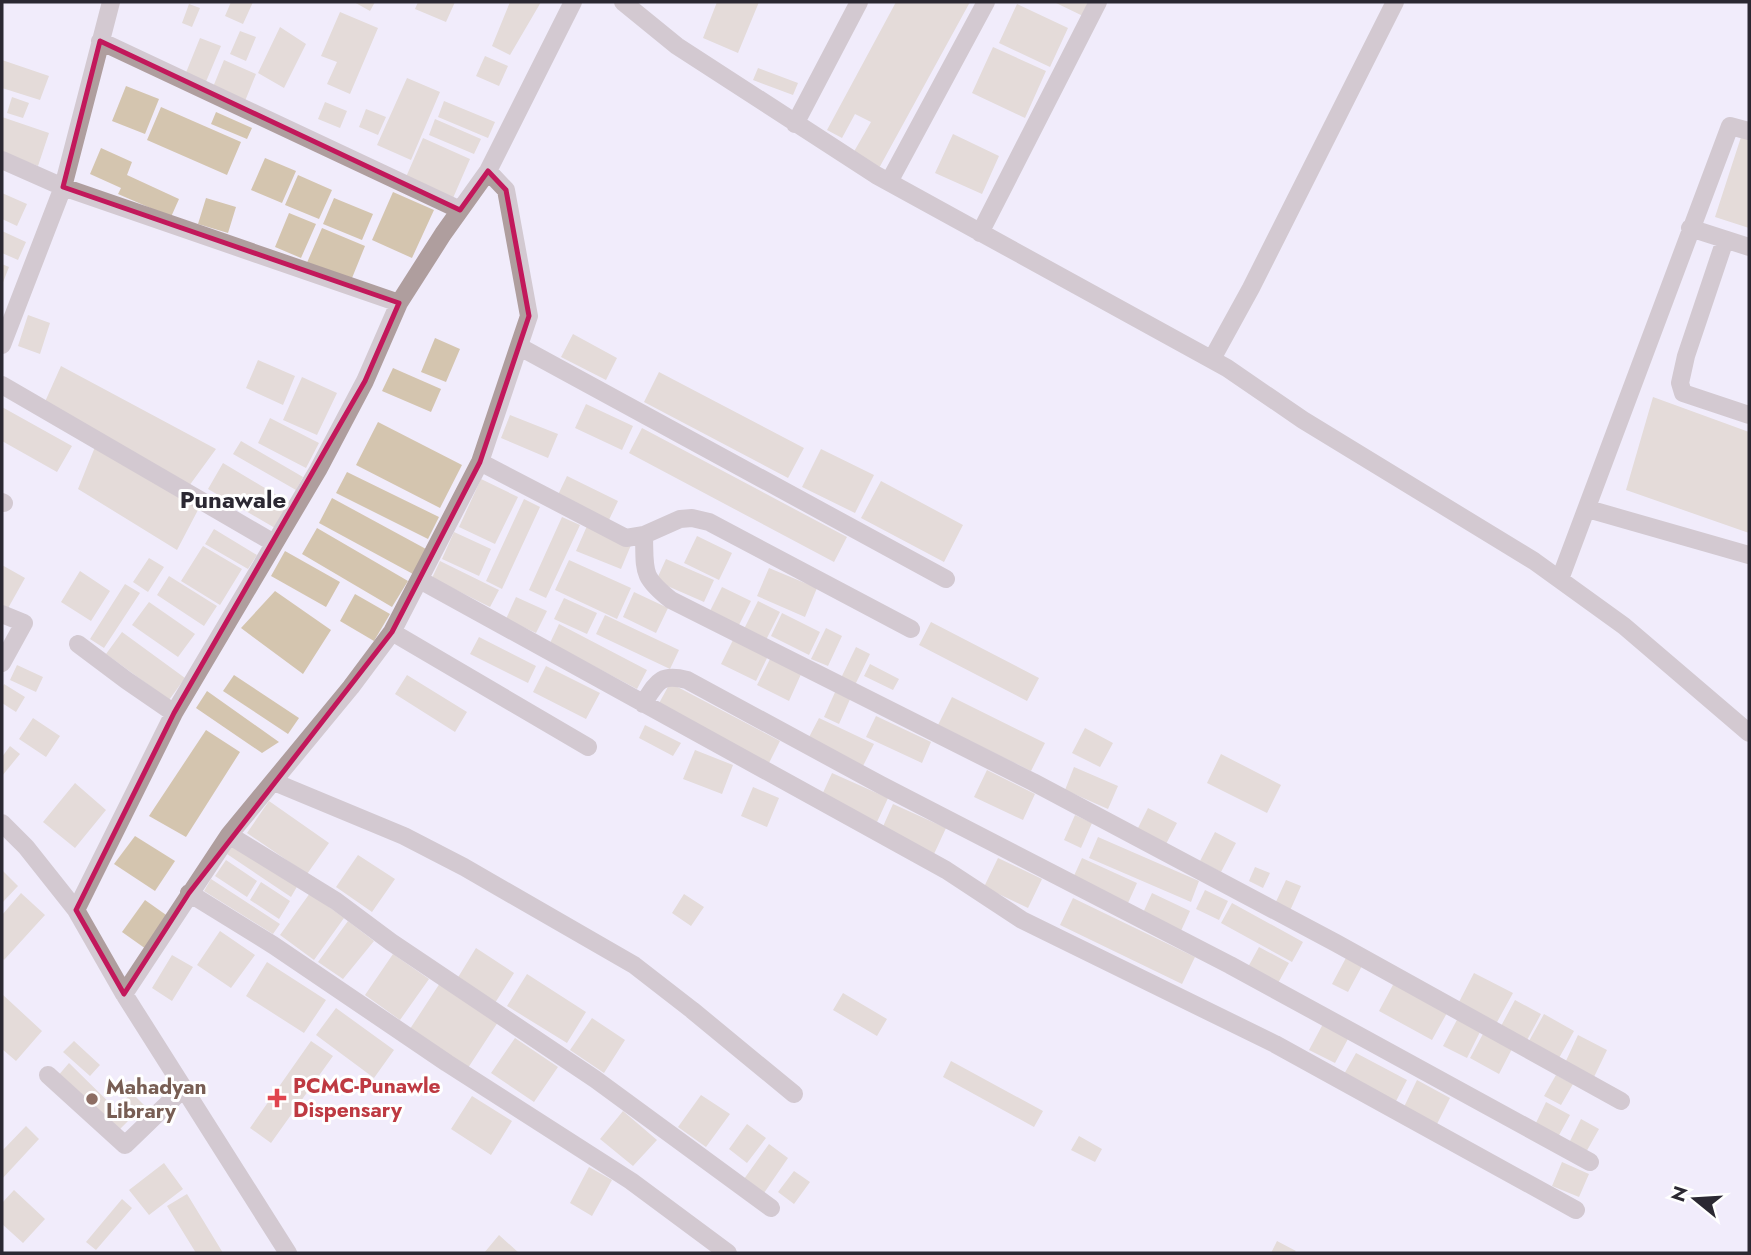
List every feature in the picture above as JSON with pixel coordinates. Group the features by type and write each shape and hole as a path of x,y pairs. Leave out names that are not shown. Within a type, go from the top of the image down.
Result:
{"street":[{"path":"2,345 63,187 111,2"},
{"path":"76,910 174,713 318,470 360,392 399,303 488,171 573,2"},
{"path":"623,2 677,46 889,182 1212,359 1314,427 1560,579 1623,626 1749,733"},
{"path":"795,124 859,2"},
{"path":"889,182 986,2"},
{"path":"980,233 1098,2"},
{"path":"1212,359 1251,288 1395,2"},
{"path":"100,41 460,210"},
{"path":"1560,579 1730,126 1749,131"},
{"path":"2,160 63,187 399,303"},
{"path":"124,995 229,835 351,688 392,632 480,463 529,316 506,190 488,171"},
{"path":"1690,228 1749,247"},
{"path":"1725,240 1686,356 1680,383 1684,393 1749,415"},
{"path":"520,347 946,579"},
{"path":"2,385 274,543"},
{"path":"480,463 626,538 644,535 680,519 692,518 709,522 911,629"},
{"path":"1588,509 1749,555"},
{"path":"644,535 646,574 652,585 671,600 1033,782 1336,943 1621,1101"},
{"path":"420,580 946,870 1022,920 1275,1044 1576,1210"},
{"path":"2,614 24,623 2,663"},
{"path":"392,632 588,747"},
{"path":"78,644 174,713"},
{"path":"643,704 656,683 663,678 687,680 881,785 1230,965 1590,1162"},
{"path":"274,782 404,836 464,867 634,965 794,1094"},
{"path":"2,823 26,847 76,910 124,995 288,1253"},
{"path":"229,835 336,901 391,942 595,1079 771,1208"},
{"path":"189,893 273,945 447,1063 631,1181 728,1253"},
{"path":"48,1075 125,1145 184,1088"}],"highlighted area":[{"path":"100,41 460,210 488,171 506,190 529,316 480,462 392,632 189,893 124,994 76,910 174,713 365,381 399,303 63,187"}],"building":[{"path":"231,2 253,2 243,24 225,16"},
{"path":"354,2 375,2 370,11"},
{"path":"418,2 455,2 446,22 415,9"},
{"path":"510,2 541,2 510,55 492,46"},
{"path":"717,2 759,2 738,53 703,38"},
{"path":"896,2 970,2 878,170 852,155 871,122 855,114 842,138 827,130"},
{"path":"1054,2 1092,2 1085,17"},
{"path":"189,4 200,8 192,27 182,23"},
{"path":"1017,4 1068,28 1050,67 999,43"},
{"path":"340,12 378,28 350,94 327,84 337,62 321,56"},
{"path":"280,27 306,44 284,88 258,73"},
{"path":"240,31 256,37 246,61 230,54"},
{"path":"200,38 221,46 205,84 185,75"},
{"path":"993,47 1046,71 1025,118 972,93"},
{"path":"485,56 508,66 499,86 476,76"},
{"path":"2,60 49,76 40,100 2,88"},
{"path":"224,60 256,74 245,101 213,87"},
{"path":"758,68 798,83 793,95 753,80"},
{"path":"407,78 440,92 411,160 377,145"},
{"path":"126,86 159,99 145,134 112,121"},
{"path":"12,97 29,103 23,118 7,113"},
{"path":"444,101 495,122 488,138 438,117"},
{"path":"325,102 347,111 340,128 318,119"},
{"path":"161,107 241,142 227,175 147,140"},
{"path":"366,109 386,117 378,135 359,127"},
{"path":"216,112 252,128 247,139 211,124"},
{"path":"2,117 49,133 38,166 2,153"},
{"path":"435,119 481,139 474,154 429,135"},
{"path":"953,134 999,156 982,194 935,173"},
{"path":"1742,134 1749,137 1749,228 1715,217"},
{"path":"423,138 470,159 453,198 406,177"},
{"path":"101,148 132,162 127,175 179,199 171,217 118,194 121,188 90,174"},
{"path":"265,158 296,171 282,203 251,190"},
{"path":"298,175 332,190 319,219 285,205"},
{"path":"393,192 434,210 412,258 372,240"},
{"path":"2,193 27,204 17,226 2,219"},
{"path":"206,198 236,207 228,233 198,224"},
{"path":"334,198 373,214 362,240 323,224"},
{"path":"289,213 316,224 301,258 275,247"},
{"path":"322,228 365,246 350,283 306,265"},
{"path":"2,231 26,242 18,260 2,253"},
{"path":"2,264 9,267 2,285"},
{"path":"28,315 50,323 40,354 18,346"},
{"path":"573,334 617,358 606,380 561,357"},
{"path":"435,338 460,349 446,382 421,372"},
{"path":"258,360 295,376 283,405 246,388"},
{"path":"61,366 216,449 189,486 44,404"},
{"path":"393,368 441,389 431,412 382,391"},
{"path":"659,372 804,448 788,478 644,402"},
{"path":"302,377 337,393 317,435 283,420"},
{"path":"1653,397 1749,432 1749,533 1626,490"},
{"path":"586,404 633,426 622,450 575,428"},
{"path":"2,407 72,446 57,472 2,441"},
{"path":"510,415 558,434 548,458 501,438"},
{"path":"270,418 319,443 306,468 258,443"},
{"path":"378,422 462,465 440,508 356,465"},
{"path":"642,428 847,537 834,562 629,453"},
{"path":"241,441 303,477 296,490 233,454"},
{"path":"95,447 199,508 177,550 78,489"},
{"path":"821,449 874,475 855,513 802,487"},
{"path":"223,463 290,503 275,528 208,489"},
{"path":"347,472 439,517 428,539 336,493"},
{"path":"567,476 618,501 607,524 556,499"},
{"path":"481,479 518,497 495,544 459,527"},
{"path":"881,481 963,525 944,562 861,518"},
{"path":"332,498 426,549 413,574 319,523"},
{"path":"524,499 540,507 502,589 486,581"},
{"path":"562,517 580,525 546,598 529,590"},
{"path":"587,526 631,545 621,569 576,551"},
{"path":"317,528 408,581 392,607 302,554"},
{"path":"214,529 257,555 248,569 205,544"},
{"path":"454,532 491,549 479,576 442,559"},
{"path":"697,536 732,553 719,580 684,563"},
{"path":"203,546 242,569 220,605 181,581"},
{"path":"285,551 340,582 326,607 271,576"},
{"path":"149,558 164,567 148,592 133,582"},
{"path":"666,559 714,580 704,602 656,581"},
{"path":"569,560 631,588 617,619 555,590"},
{"path":"440,561 499,590 490,607 432,578"},
{"path":"2,565 25,578 7,610 2,608"},
{"path":"769,568 817,588 805,617 757,596"},
{"path":"80,571 110,591 91,621 61,602"},
{"path":"169,576 217,606 204,626 157,595"},
{"path":"125,584 140,593 104,648 90,639"},
{"path":"722,587 751,601 738,627 709,613"},
{"path":"275,591 331,630 303,674 241,628"},
{"path":"634,592 668,608 656,633 623,617"},
{"path":"355,594 390,614 374,641 340,621"},
{"path":"516,597 547,611 536,633 506,619"},
{"path":"564,598 597,613 587,634 554,619"},
{"path":"758,601 780,612 766,640 744,629"},
{"path":"149,602 195,634 178,657 132,625"},
{"path":"782,613 820,632 809,655 771,636"},
{"path":"605,615 679,650 670,669 596,634"},
{"path":"931,622 1039,678 1027,701 919,645"},
{"path":"559,624 647,670 637,689 550,643"},
{"path":"826,628 842,636 828,666 811,659"},
{"path":"122,632 185,678 169,700 106,654"},
{"path":"479,637 536,666 528,683 470,654"},
{"path":"733,640 768,656 756,681 721,664"},
{"path":"856,647 870,654 855,685 841,678"},
{"path":"771,657 802,672 789,701 757,685"},
{"path":"870,664 899,679 893,690 864,676"},
{"path":"17,665 43,677 36,692 10,680"},
{"path":"546,666 600,693 586,719 533,692"},
{"path":"234,675 299,718 288,734 223,691"},
{"path":"407,675 467,712 455,732 395,694"},
{"path":"670,683 780,741 768,765 657,707"},
{"path":"4,684 25,697 16,712 2,703"},
{"path":"836,690 851,697 839,724 824,717"},
{"path":"207,691 279,742 262,753 196,708"},
{"path":"952,697 1045,743 1031,771 938,725"},
{"path":"876,716 931,742 922,763 866,737"},
{"path":"33,718 60,736 46,757 19,739"},
{"path":"819,718 874,744 862,768 807,741"},
{"path":"645,725 681,743 673,756 639,738"},
{"path":"1085,728 1113,743 1100,767 1072,753"},
{"path":"206,730 240,752 186,837 149,816"},
{"path":"10,746 20,754 2,776 2,757"},
{"path":"695,750 733,765 722,794 683,779"},
{"path":"1221,754 1281,785 1267,813 1207,783"},
{"path":"1074,767 1118,786 1108,809 1065,790"},
{"path":"987,770 1035,794 1023,820 974,797"},
{"path":"832,773 888,798 877,822 821,797"},
{"path":"75,783 106,810 75,848 43,822"},
{"path":"753,787 779,798 767,827 741,816"},
{"path":"269,801 329,843 307,874 247,833"},
{"path":"893,804 946,828 934,854 881,831"},
{"path":"1148,808 1177,823 1166,844 1137,830"},
{"path":"1075,815 1092,823 1081,848 1064,840"},
{"path":"1215,832 1236,843 1221,872 1200,861"},
{"path":"135,836 175,861 155,891 114,864"},
{"path":"1098,837 1199,881 1191,902 1089,858"},
{"path":"234,843 298,885 291,897 227,854"},
{"path":"358,855 395,879 372,912 336,887"},
{"path":"998,858 1042,879 1028,908 984,887"},
{"path":"1082,858 1137,883 1128,903 1073,878"},
{"path":"226,860 257,881 247,897 215,876"},
{"path":"1255,867 1270,873 1263,888 1249,881"},
{"path":"2,870 18,886 2,903"},
{"path":"211,879 280,924 273,934 204,891"},
{"path":"1286,880 1301,886 1289,913 1274,906"},
{"path":"261,882 290,901 279,919 250,900"},
{"path":"1205,890 1228,901 1219,920 1196,909"},
{"path":"21,893 45,915 4,960 2,915"},
{"path":"310,893 344,918 314,960 280,935"},
{"path":"1152,893 1190,911 1180,933 1142,915"},
{"path":"684,894 704,907 691,926 672,913"},
{"path":"1073,898 1195,957 1182,984 1060,925"},
{"path":"145,900 169,917 146,949 122,932"},
{"path":"1232,903 1303,942 1292,962 1221,923"},
{"path":"348,921 374,941 343,979 318,962"},
{"path":"220,931 255,955 231,988 197,965"},
{"path":"1259,947 1289,963 1277,985 1247,969"},
{"path":"476,948 514,973 495,1003 457,979"},
{"path":"393,954 429,979 400,1020 365,995"},
{"path":"172,955 193,967 172,1001 152,988"},
{"path":"1347,956 1363,964 1348,992 1332,984"},
{"path":"267,962 326,1000 304,1033 246,996"},
{"path":"1474,973 1513,993 1496,1024 1458,1004"},
{"path":"527,974 586,1012 567,1043 507,1006"},
{"path":"440,983 498,1022 466,1071 408,1032"},
{"path":"1394,983 1447,1013 1432,1040 1379,1011"},
{"path":"843,993 887,1019 877,1036 833,1010"},
{"path":"2,994 42,1031 16,1061 2,1049"},
{"path":"1515,1000 1541,1014 1526,1042 1500,1028"},
{"path":"336,1008 394,1050 374,1078 316,1035"},
{"path":"1544,1014 1574,1031 1559,1058 1529,1041"},
{"path":"592,1018 625,1040 604,1073 570,1050"},
{"path":"1458,1018 1481,1030 1467,1058 1443,1046"},
{"path":"1323,1024 1349,1037 1335,1063 1309,1050"},
{"path":"1484,1032 1513,1047 1499,1074 1470,1058"},
{"path":"1578,1035 1607,1050 1594,1077 1565,1063"},
{"path":"515,1038 558,1067 534,1102 491,1073"},
{"path":"74,1041 100,1065 90,1076 63,1052"},
{"path":"311,1041 333,1056 271,1143 250,1128"},
{"path":"1356,1053 1407,1080 1395,1103 1343,1076"},
{"path":"951,1061 1043,1111 1034,1127 943,1077"},
{"name":"Mahadyan Library","path":"69,1063 128,1121 115,1134 57,1077"},
{"path":"1556,1075 1573,1084 1561,1105 1544,1096"},
{"path":"1417,1080 1450,1098 1436,1126 1403,1109"},
{"path":"132,1093 145,1106 130,1121 117,1107"},
{"path":"701,1095 730,1114 706,1147 678,1127"},
{"path":"472,1096 512,1121 491,1155 451,1129"},
{"path":"1546,1102 1570,1115 1558,1137 1535,1125"},
{"path":"623,1111 657,1140 633,1166 600,1139"},
{"path":"1581,1119 1599,1129 1585,1154 1568,1145"},
{"path":"747,1124 766,1138 747,1163 729,1149"},
{"path":"26,1126 39,1139 2,1179 2,1151"},
{"path":"1079,1136 1102,1149 1095,1162 1071,1150"},
{"path":"769,1144 788,1158 764,1193 744,1179"},
{"path":"1562,1162 1589,1174 1579,1197 1552,1186"},
{"path":"164,1163 183,1189 149,1215 129,1190"},
{"path":"589,1167 612,1180 592,1216 570,1203"},
{"path":"794,1171 810,1182 794,1204 778,1192"},
{"path":"14,1190 45,1219 23,1243 2,1224 2,1203"},
{"path":"187,1194 223,1253 196,1253 167,1206"},
{"path":"122,1199 132,1208 96,1250 86,1242"},
{"path":"499,1235 519,1253 484,1253"},
{"path":"1277,1241 1296,1251 1271,1253"}],"place":[{"name":"PCMC-Punawle Dispensary","path":"277,1098"},
{"name":"Mahadyan Library","path":"92,1099"}],"district":[{"name":"Punawale","path":"233,500"}]}
